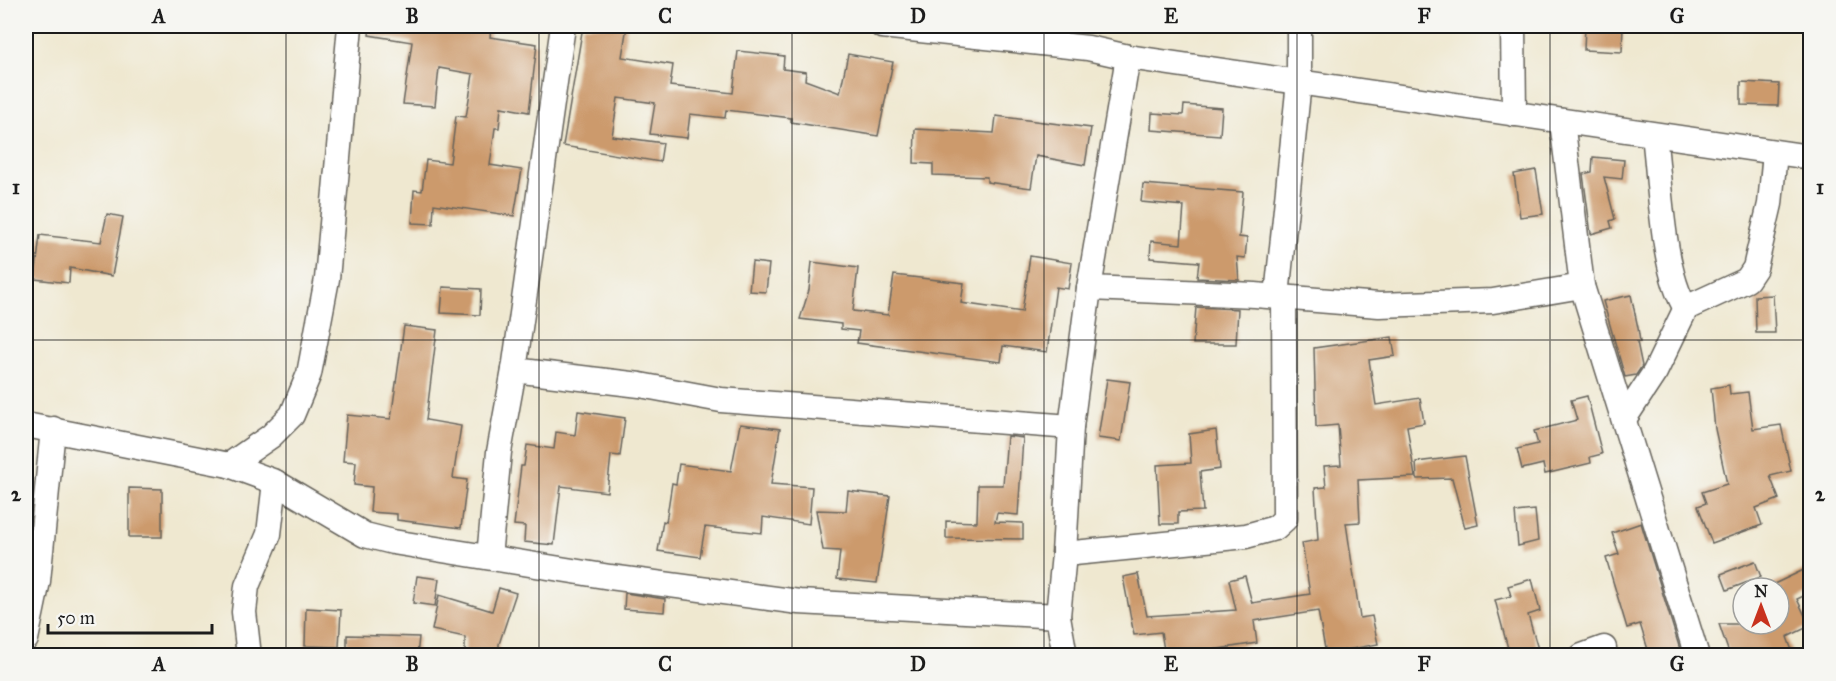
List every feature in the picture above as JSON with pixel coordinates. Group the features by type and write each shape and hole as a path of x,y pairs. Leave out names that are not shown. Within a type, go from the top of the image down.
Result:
{"street":[{"path":"229,465 271,436 292,416 309,374 327,279 350,26"},
{"path":"489,557 499,452 514,370 563,26"},
{"path":"883,26 1088,37 1128,57 1810,157"},
{"path":"1064,554 1246,536 1275,528 1285,519 1280,297 1299,82 1299,26"},
{"path":"1513,26 1514,114"},
{"path":"1065,656 1058,616 1071,427 1089,288 1128,57"},
{"path":"1562,121 1582,286 1698,656"},
{"path":"1654,135 1665,238 1677,296 1686,308"},
{"path":"1624,419 1655,372 1686,308 1747,280 1755,268 1770,204 1775,153"},
{"path":"1089,288 1280,297 1379,305 1493,301 1582,286"},
{"path":"514,370 640,385 721,400 1071,427"},
{"path":"26,425 229,465 275,482 365,535 393,542 610,577 799,602 1058,616"},
{"path":"26,639 38,581 53,429"},
{"path":"249,656 244,612 247,586 270,534 275,482"},
{"path":"1582,656 1604,648"}],"building":[{"path":"370,26 491,26 490,37 537,44 529,112 501,107 499,128 495,128 490,165 522,170 514,216 434,204 433,224 412,223 414,190 422,191 426,160 450,163 456,116 466,117 473,74 439,68 435,106 403,104 412,42 369,35"},
{"path":"583,26 627,26 622,57 673,65 670,86 733,93 738,51 784,56 783,69 806,72 805,80 840,93 848,54 893,62 878,136 791,122 791,118 726,110 725,118 690,114 687,138 650,134 655,103 618,98 612,136 663,143 660,162 563,146"},
{"path":"1585,26 1623,26 1622,52 1584,50"},
{"path":"1741,82 1779,84 1778,106 1741,105"},
{"path":"1184,105 1222,108 1220,135 1151,130 1152,113 1183,115"},
{"path":"996,116 1091,128 1085,165 1036,156 1031,188 987,182 987,177 933,175 933,164 914,163 915,129 994,133"},
{"path":"1593,157 1624,160 1622,179 1604,177 1615,219 1610,221 1612,228 1591,234 1583,174 1592,172"},
{"path":"1536,170 1543,214 1520,217 1514,174"},
{"path":"1143,184 1243,192 1239,237 1247,238 1245,258 1237,257 1239,280 1197,278 1199,262 1150,258 1151,241 1181,244 1184,206 1141,202"},
{"path":"107,214 123,217 112,276 70,268 69,283 35,279 40,235 101,242"},
{"path":"1030,256 1072,263 1068,289 1056,287 1047,352 1003,346 1001,362 857,343 859,331 841,329 841,324 800,319 809,290 812,262 858,268 853,311 888,315 894,275 964,283 961,303 1022,312"},
{"path":"752,262 769,264 766,292 749,291"},
{"path":"443,287 481,289 480,315 441,313"},
{"path":"1631,295 1638,328 1640,342 1637,342 1642,366 1636,375 1625,377 1603,301"},
{"path":"1773,295 1775,333 1756,333 1755,296"},
{"path":"1196,307 1238,309 1236,344 1193,344"},
{"path":"404,326 437,330 426,420 461,426 453,478 467,480 461,528 397,520 397,514 370,512 372,487 354,485 356,462 343,461 347,415 391,419"},
{"path":"1392,337 1395,356 1369,360 1376,405 1420,398 1424,423 1407,426 1415,477 1358,480 1360,522 1346,523 1360,618 1372,616 1378,644 1326,654 1318,611 1254,621 1257,643 1173,656 1165,656 1161,632 1134,635 1123,577 1138,574 1147,616 1236,610 1229,580 1245,576 1252,603 1310,594 1302,543 1318,540 1315,488 1326,487 1324,466 1341,465 1338,425 1316,427 1314,348"},
{"path":"1107,379 1130,382 1121,441 1098,438"},
{"path":"1729,385 1730,394 1748,392 1753,429 1781,425 1791,471 1770,476 1779,499 1756,508 1762,525 1712,543 1698,506 1706,503 1702,492 1727,484 1715,429 1711,388"},
{"path":"1587,396 1602,454 1590,457 1591,463 1545,474 1543,464 1522,469 1517,449 1538,444 1534,431 1577,420 1571,400"},
{"path":"578,411 625,418 620,456 611,455 607,492 561,486 554,545 524,542 525,526 514,525 521,466 524,466 527,445 554,449 556,432 575,435"},
{"path":"740,424 780,429 771,484 812,487 809,524 763,517 762,533 705,527 700,557 658,551 663,521 666,522 672,483 676,484 679,464 731,471"},
{"path":"1216,430 1220,469 1200,472 1203,511 1178,512 1178,524 1160,524 1157,465 1191,463 1189,434"},
{"path":"1007,436 1023,438 1018,515 997,513 995,522 1023,523 1023,539 946,538 946,521 977,522 978,485 1003,485"},
{"path":"1465,456 1478,525 1465,528 1452,478 1417,479 1416,462"},
{"path":"129,488 162,489 162,537 129,537"},
{"path":"848,491 890,496 877,583 837,579 840,551 823,550 816,510 846,511"},
{"path":"1535,510 1538,541 1518,546 1515,512"},
{"path":"1641,523 1682,656 1650,656 1640,624 1627,628 1606,558 1619,554 1612,533"},
{"path":"1755,561 1761,576 1731,576 1731,588 1727,590 1721,574"},
{"path":"1810,567 1810,593 1797,599 1810,626 1791,635 1791,576"},
{"path":"417,576 439,579 435,606 413,603"},
{"path":"1532,579 1540,611 1528,615 1540,656 1510,656 1495,600 1511,596 1508,586"},
{"path":"499,588 516,593 499,644 499,656 465,656 465,637 432,630 439,595 492,611"},
{"path":"625,593 665,599 664,612 624,609"},
{"path":"306,608 341,610 339,647 305,646"},
{"path":"1719,624 1731,624 1731,636 1789,636 1787,637 1794,656 1730,656"},
{"path":"347,635 419,637 417,656 347,656"}]}
